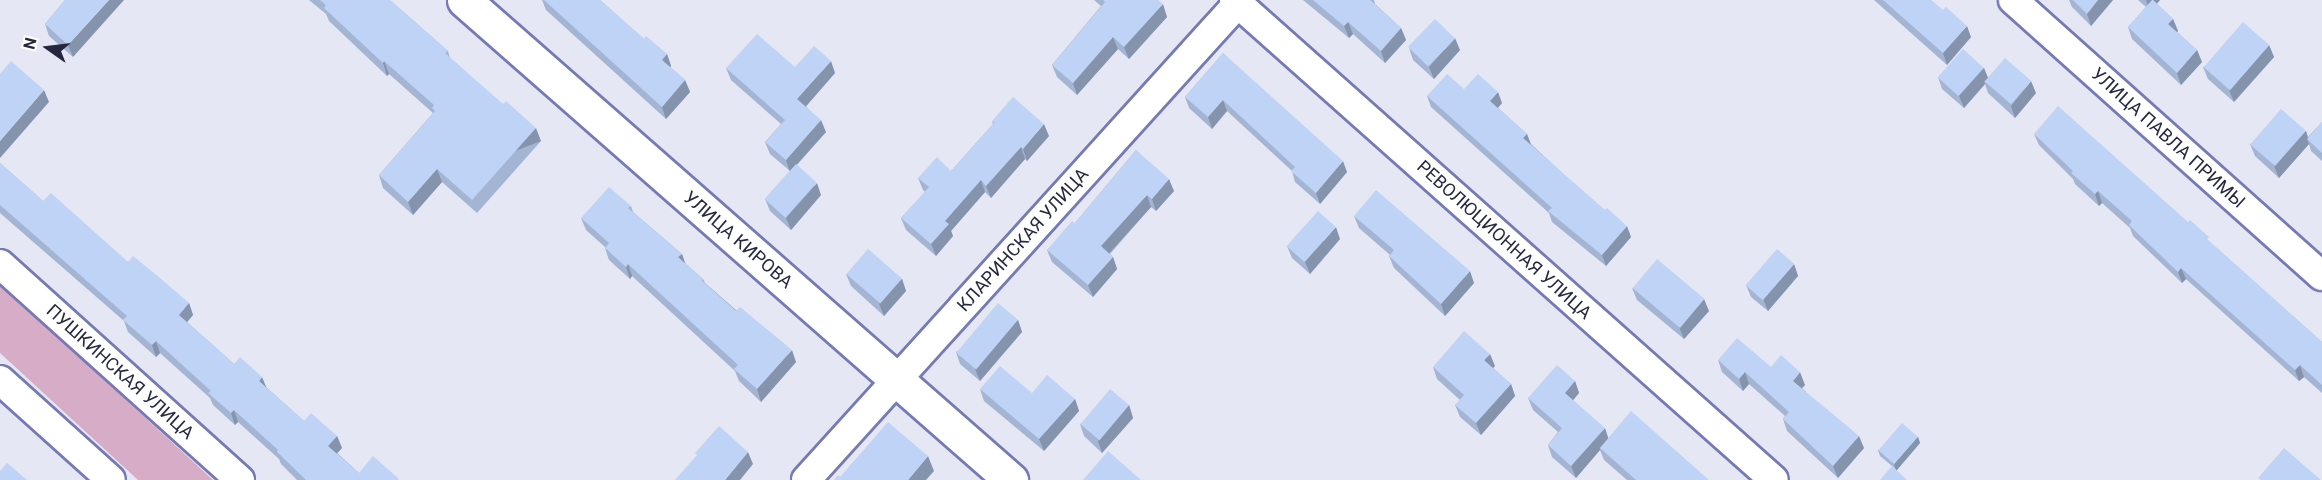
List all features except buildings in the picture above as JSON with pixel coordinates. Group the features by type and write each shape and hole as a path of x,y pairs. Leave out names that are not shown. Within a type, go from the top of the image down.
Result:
{"street":[{"name":"УЛИЦА КИРОВА","path":"464,0 1011,480"},
{"name":"УЛИЦА ПАВЛА ПРИМЫ","path":"2013,0 2322,276"},
{"name":"КЛАРИНСКАЯ УЛИЦА","path":"806,480 1238,1"},
{"name":"РЕВОЛЮЦИОННАЯ УЛИЦА","path":"1238,1 1774,480"},
{"name":"ПУШКИНСКАЯ УЛИЦА","path":"0,264 240,480"},
{"path":"0,380 111,480"}],"shaded area":[{"path":"0,284 213,480 138,480 0,353"}]}
